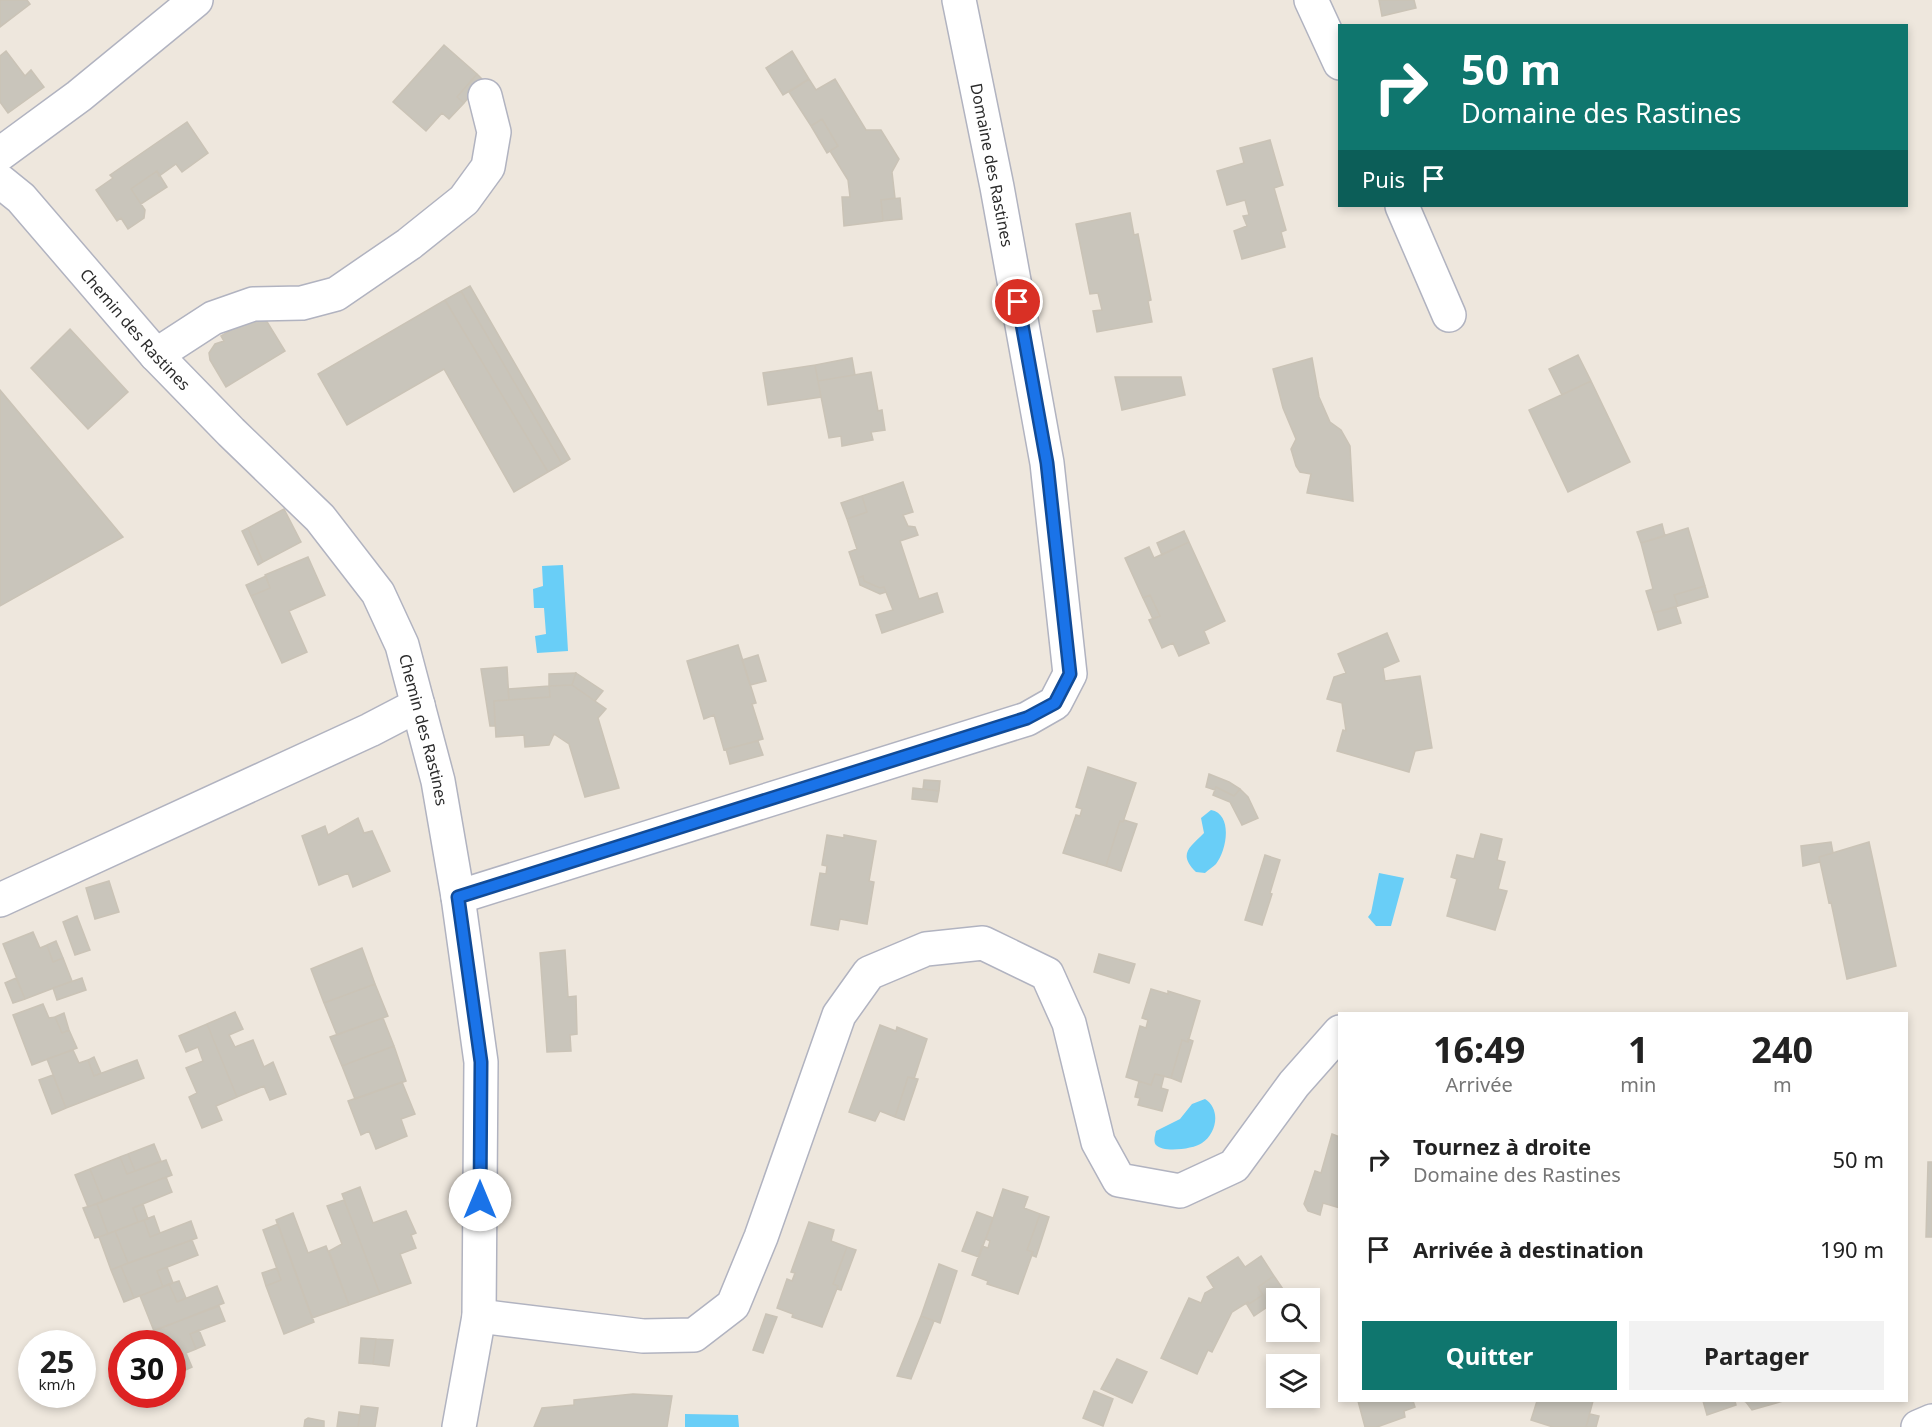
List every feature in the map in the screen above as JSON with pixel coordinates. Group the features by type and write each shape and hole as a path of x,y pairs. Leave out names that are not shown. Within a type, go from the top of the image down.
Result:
{"street":[{"path":"0,154 80,96 196,0"},
{"name":"Domaine des Rastines","path":"458,897 1027,718 1055,703 1070,674 1047,463 997,187 959,0"},
{"path":"1311,0 1338,59"},
{"path":"156,355 213,318 253,304 302,303 336,294 409,244 464,200 488,167 494,132 485,96"},
{"name":"Chemin des Rastines","path":"7,190 156,355 320,518 378,593 402,645 438,781 458,897 481,1062 478,1316 459,1427"},
{"path":"1402,207 1449,315"},
{"path":"0,900 359,735 418,705"},
{"path":"478,1316 643,1336 694,1335 733,1305 760,1237 839,1015 869,973 926,949 983,944 1047,974 1070,1023 1098,1142 1119,1180 1180,1191 1234,1166 1294,1084 1338,1034"},
{"path":"1918,1427 1932,1421"}],"water":[{"path":"563,565 568,651 537,653 535,636 546,634 544,608 534,608 533,589 543,586 542,566"},
{"path":"1211,810 1223,818 1225,842 1216,864 1205,873 1196,872 1188,860 1188,851 1204,833 1201,818"},
{"path":"1379,873 1404,878 1391,926 1376,926 1368,917 1371,913"},
{"path":"1205,1099 1210,1103 1215,1115 1214,1127 1207,1139 1198,1145 1186,1148 1165,1149 1156,1145 1154,1140 1156,1131 1180,1119 1192,1104"},
{"path":"685,1414 738,1415 739,1427 685,1427"}],"building":[{"path":"0,0 27,0 30,4 0,27"},
{"path":"1379,0 1414,0 1416,8 1382,16"},
{"path":"444,45 477,74 457,97 464,103 449,119 442,113 426,131 393,102"},
{"path":"6,51 25,76 31,70 44,87 8,113 0,102 0,56"},
{"path":"792,51 809,79 783,95 766,68"},
{"path":"477,74 483,80 464,103 457,97"},
{"path":"809,79 816,90 835,79 866,130 881,130 899,159 892,172 895,198 881,200 883,221 844,226 842,197 850,197 848,180 830,151 838,146 822,119 811,126 789,92"},
{"path":"822,119 838,146 827,153 811,126"},
{"path":"187,122 208,153 182,172 176,164 159,176 157,171 131,189 145,210 144,218 128,229 121,218 117,221 96,190 113,178 110,175"},
{"path":"1270,140 1283,185 1274,188 1286,230 1281,232 1285,247 1242,259 1234,231 1247,226 1243,216 1249,215 1245,200 1227,205 1217,171 1244,163 1240,148"},
{"path":"157,171 167,187 141,204 131,189"},
{"path":"900,198 902,219 883,221 881,200"},
{"path":"1130,213 1134,235 1138,234 1151,300 1148,301 1152,322 1097,332 1093,311 1102,310 1098,293 1090,294 1076,224"},
{"path":"470,286 570,459 562,464 461,291"},
{"path":"461,291 562,464 548,472 445,300"},
{"path":"445,300 548,472 514,492 444,369 347,425 318,374"},
{"path":"261,312 285,351 226,387 210,360 209,353 215,344 224,341 221,336"},
{"path":"70,329 128,392 88,429 31,368"},
{"path":"1578,355 1591,381 1562,395 1549,369"},
{"path":"852,358 855,375 818,381 815,365"},
{"path":"1312,358 1319,397 1330,422 1341,430 1350,446 1353,501 1307,493 1311,474 1300,472 1291,449 1296,439 1283,408 1273,369"},
{"path":"815,365 821,397 768,405 763,373"},
{"path":"871,372 878,411 882,410 885,430 871,432 873,440 842,446 841,436 829,438 818,381"},
{"path":"1115,377 1181,377 1185,395 1122,410"},
{"path":"1591,381 1630,462 1568,492 1529,410"},
{"path":"0,390 123,537 0,606"},
{"path":"903,482 913,512 903,515 908,526 915,527 918,535 900,541 919,599 937,593 943,612 882,633 876,615 893,610 884,587 880,588 864,581 863,576 858,578 849,552 857,549 847,519 867,512 862,496"},
{"path":"862,496 867,512 847,519 841,503"},
{"path":"284,509 301,542 263,562 248,528"},
{"path":"1662,524 1665,536 1641,543 1637,532"},
{"path":"248,528 263,562 258,565 242,531"},
{"path":"1688,528 1705,586 1674,595 1678,606 1653,613 1646,591 1653,589 1641,543"},
{"path":"1184,531 1189,542 1162,555 1157,543"},
{"path":"1189,542 1225,621 1204,631 1209,643 1179,656 1173,643 1162,648 1149,620 1160,616 1150,595 1143,598 1125,558 1149,547 1154,558"},
{"path":"308,557 325,595 289,611 307,652 282,663 251,596 270,588 265,575"},
{"path":"266,576 270,588 251,596 246,585"},
{"path":"863,576 864,581 880,588 884,587 886,592 880,594 860,585 858,578"},
{"path":"1705,586 1708,597 1678,606 1674,595"},
{"path":"1150,595 1160,616 1153,619 1143,598"},
{"path":"1676,607 1681,623 1658,630 1653,613"},
{"path":"1387,633 1399,661 1383,668 1385,681 1420,676 1432,748 1415,751 1409,772 1337,751 1343,730 1346,731 1342,703 1327,699 1334,677 1346,673 1338,654"},
{"path":"738,645 756,703 752,704 763,739 724,750 714,715 704,719 687,661"},
{"path":"758,655 766,681 750,685 742,660"},
{"path":"507,667 509,700 494,701 495,726 490,726 481,669"},
{"path":"576,673 603,691 595,701 572,685"},
{"path":"576,673 572,685 549,686 549,674"},
{"path":"572,685 606,709 598,718 619,788 585,797 569,744 554,734 549,745 525,747 524,735 496,737 494,701 550,697 549,686"},
{"path":"549,686 550,697 509,700 508,689"},
{"path":"758,741 763,755 730,764 726,749"},
{"path":"1088,767 1136,783 1123,822 1120,821 1106,866 1063,853 1076,815 1080,816 1082,809 1076,807"},
{"path":"1209,774 1240,789 1234,796 1216,787 1215,790 1206,787"},
{"path":"924,780 940,781 939,791 923,789"},
{"path":"1216,787 1234,796 1240,789 1248,797 1258,818 1242,825 1230,802 1213,795"},
{"path":"913,788 939,791 937,802 912,799"},
{"path":"358,818 364,833 372,831 390,871 353,887 348,873 319,885 302,836 325,826 328,835"},
{"path":"1120,821 1137,824 1121,871 1106,866"},
{"path":"1481,834 1502,839 1497,860 1505,862 1498,889 1507,891 1495,930 1447,916 1457,879 1451,877 1457,855 1474,859"},
{"path":"827,835 844,838 844,835 876,841 869,881 874,882 867,924 840,919 838,930 811,925 820,873 826,874 827,866 822,865"},
{"path":"1831,842 1833,853 1819,857 1820,862 1803,866 1801,846"},
{"path":"1869,842 1896,966 1847,979 1819,857"},
{"path":"1265,855 1280,860 1262,925 1245,920"},
{"path":"109,881 119,912 95,919 86,888"},
{"path":"77,916 90,950 75,955 63,922"},
{"path":"33,932 40,948 47,945 53,962 63,958 72,981 25,999 3,944"},
{"path":"56,941 63,958 53,962 47,945"},
{"path":"362,948 375,984 324,1003 311,969"},
{"path":"565,950 568,997 576,996 577,1034 570,1035 571,1051 547,1052 540,953"},
{"path":"1099,954 1135,964 1129,983 1094,972"},
{"path":"16,978 25,999 13,1003 5,983"},
{"path":"82,978 86,990 57,1000 53,988"},
{"path":"375,984 388,1016 337,1035 324,1003"},
{"path":"1151,989 1168,994 1168,991 1200,1001 1188,1042 1182,1040 1171,1078 1155,1074 1151,1085 1126,1077 1140,1026 1146,1028 1148,1020 1142,1018"},
{"path":"43,1004 49,1018 55,1017 62,1033 69,1030 77,1048 32,1065 13,1015"},
{"path":"235,1012 243,1029 229,1035 235,1047 253,1040 264,1067 273,1062 286,1094 270,1100 264,1086 237,1097 207,1024"},
{"path":"64,1013 69,1030 62,1033 55,1017"},
{"path":"383,1018 394,1046 342,1066 330,1037"},
{"path":"207,1024 237,1097 216,1106 222,1120 202,1128 189,1097 197,1093 186,1068 203,1061 198,1047 186,1052 179,1036"},
{"path":"880,1025 896,1031 897,1027 927,1039 914,1079 908,1077 895,1117 880,1111 875,1121 849,1112"},
{"path":"1188,1039 1193,1041 1181,1082 1171,1078 1182,1040 1188,1042"},
{"path":"394,1046 406,1081 355,1099 342,1066"},
{"path":"73,1050 79,1063 88,1060 94,1076 137,1060 144,1078 66,1108 47,1059"},
{"path":"94,1057 101,1073 94,1076 88,1060"},
{"path":"1155,1074 1164,1076 1161,1088 1168,1090 1162,1111 1138,1105 1140,1098 1135,1097 1139,1081 1151,1085"},
{"path":"53,1075 66,1108 52,1114 39,1080"},
{"path":"908,1077 918,1079 904,1120 895,1117"},
{"path":"402,1082 415,1114 401,1119 407,1136 376,1149 369,1131 361,1135 348,1101"},
{"path":"1332,1134 1338,1136 1338,1207 1323,1203 1320,1215 1308,1211 1304,1204 1315,1171 1321,1173"},
{"path":"154,1144 161,1161 135,1171 128,1154"},
{"path":"128,1154 135,1171 127,1174 120,1157"},
{"path":"120,1157 127,1174 166,1160 172,1175 103,1201 90,1169"},
{"path":"1928,1162 1932,1162 1932,1237 1926,1237"},
{"path":"90,1169 103,1201 88,1207 75,1175"},
{"path":"166,1177 172,1192 133,1208 138,1222 108,1234 97,1204"},
{"path":"360,1187 373,1223 406,1211 416,1233 411,1235 416,1248 400,1254 411,1283 380,1294 342,1194"},
{"path":"1003,1189 1028,1197 1024,1208 1040,1214 1027,1250 1033,1252 1018,1294 987,1284 988,1281 972,1275 982,1246 988,1248 990,1241 986,1239"},
{"path":"344,1200 380,1294 349,1305 329,1251 342,1244 327,1206"},
{"path":"97,1204 108,1234 95,1238 83,1208"},
{"path":"143,1204 148,1219 138,1222 133,1208"},
{"path":"977,1212 993,1218 979,1257 962,1251"},
{"path":"293,1213 308,1253 326,1246 349,1305 312,1318 276,1220"},
{"path":"1040,1214 1049,1217 1036,1257 1031,1255 1033,1252 1027,1250"},
{"path":"154,1216 160,1233 150,1237 144,1220"},
{"path":"144,1220 150,1237 191,1221 197,1238 128,1263 115,1231"},
{"path":"809,1222 834,1230 831,1241 847,1247 833,1284 838,1286 822,1327 792,1317 793,1314 777,1308 787,1279 792,1281 795,1273 791,1272"},
{"path":"278,1224 314,1322 284,1334 266,1286 281,1280 263,1230"},
{"path":"115,1231 128,1263 111,1270 99,1237"},
{"path":"192,1240 198,1255 157,1271 163,1287 134,1298 121,1266"},
{"path":"847,1247 856,1250 841,1290 833,1284"},
{"path":"1261,1256 1274,1276 1258,1287 1263,1295 1232,1312 1212,1352 1208,1350 1197,1374 1161,1358 1189,1298 1201,1303 1205,1293 1214,1288 1207,1277 1238,1257 1245,1267"},
{"path":"939,1264 957,1271 940,1323 921,1316"},
{"path":"121,1266 134,1298 124,1302 111,1270"},
{"path":"167,1267 173,1283 163,1287 157,1271"},
{"path":"277,1268 281,1280 266,1286 262,1273"},
{"path":"1274,1276 1282,1288 1266,1288 1266,1308 1254,1316 1246,1303 1249,1304 1263,1295 1258,1287"},
{"path":"179,1281 186,1298 177,1302 169,1284"},
{"path":"169,1284 177,1302 217,1286 224,1303 154,1330 140,1296"},
{"path":"219,1306 225,1321 190,1334 196,1349 186,1353 186,1330 155,1330"},
{"path":"766,1314 777,1317 763,1353 753,1350"},
{"path":"921,1316 934,1321 911,1379 897,1376"},
{"path":"199,1330 205,1345 196,1349 190,1334"},
{"path":"361,1338 376,1339 373,1364 359,1363"},
{"path":"376,1339 393,1340 389,1366 373,1364"},
{"path":"186,1353 192,1367 186,1370"},
{"path":"1117,1359 1147,1372 1132,1403 1101,1389"},
{"path":"1094,1391 1113,1399 1103,1426 1083,1418"},
{"path":"633,1394 672,1396 667,1427 534,1427 542,1408 574,1405 574,1400"},
{"path":"1358,1402 1413,1402 1415,1407 1404,1411 1405,1417 1377,1427 1365,1427"},
{"path":"1537,1402 1593,1402 1586,1427 1553,1427 1531,1420"},
{"path":"1703,1402 1735,1402 1736,1405 1707,1415"},
{"path":"1746,1402 1780,1402 1752,1410"},
{"path":"361,1406 378,1408 375,1427 358,1427"},
{"path":"339,1412 360,1415 358,1427 337,1427"},
{"path":"1590,1414 1599,1416 1596,1427 1586,1427"},
{"path":"308,1418 324,1421 324,1427 304,1427 305,1420"}],"route":[{"path":"480,1200 481,1062 458,897 1027,718 1055,703 1070,674 1047,463 1018,302"}]}
